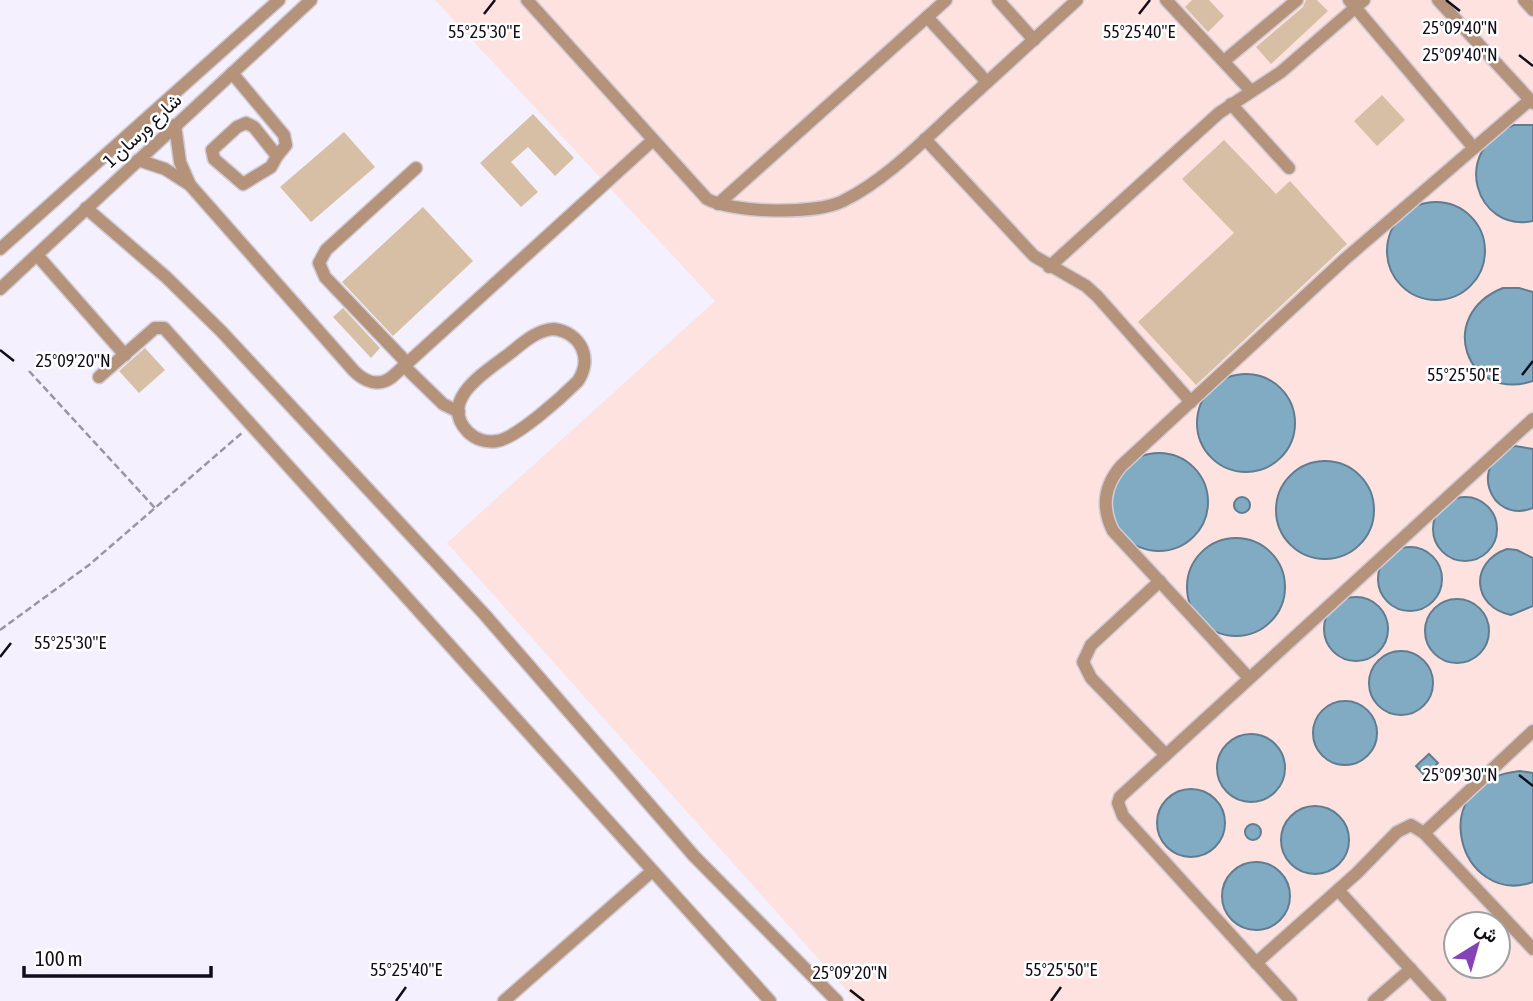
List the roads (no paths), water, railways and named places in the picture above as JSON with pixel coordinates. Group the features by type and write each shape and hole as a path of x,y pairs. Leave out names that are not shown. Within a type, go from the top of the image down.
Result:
{"street":[{"name":"شارع ورسان 1","path":"0,249 279,0"},
{"name":"شارع ورسان 1","path":"0,289 311,0"},
{"path":"527,0 698,191 718,204 738,208 831,206 872,183 925,139 1077,0"},
{"path":"718,204 946,0"},
{"path":"998,0 1034,40"},
{"path":"1166,0 1251,91"},
{"path":"1224,61 1297,0"},
{"path":"1249,678 1114,531 1108,521 1105,497 1108,486 1121,466 1345,259 1473,147 1531,101 1438,0"},
{"path":"1524,0 1533,10"},
{"path":"1049,267 1231,104 1294,62 1356,3 1473,147"},
{"path":"927,17 987,82"},
{"path":"232,73 284,135 286,145 271,167 243,184 214,159 212,150 237,127 246,123 254,127 277,156"},
{"path":"1231,104 1289,168"},
{"path":"175,125 180,162 190,185"},
{"path":"925,139 1022,244 1049,267 1073,278 1097,296 1191,402"},
{"path":"138,160 165,169 190,185 361,377 377,383 386,382 406,365 653,140"},
{"path":"416,169 326,250 319,263 325,276 406,365 443,404 459,412"},
{"path":"86,208 175,286 240,351 475,605 694,856 837,1001"},
{"path":"37,255 125,355"},
{"path":"99,377 155,328 164,328 651,872 770,1001"},
{"path":"562,330 580,344 585,367 578,381 505,439 485,442 475,438 461,422 459,412 461,397 470,384 539,332 562,330"},
{"path":"1291,1001 1119,810 1120,797 1533,419"},
{"path":"1160,582 1091,645 1083,662 1091,678 1166,755"},
{"path":"1424,833 1533,731"},
{"path":"1256,962 1338,890 1403,827 1418,827 1533,949"},
{"path":"504,1001 651,872"},
{"path":"1338,890 1440,1001"},
{"path":"1374,1001 1411,969"}],"water":[{"path":"1514,125 1533,125 1533,221 1513,221 1497,215 1485,202 1478,187 1476,170 1482,152 1494,137"},
{"path":"1436,202 1463,210 1477,224 1485,251 1477,278 1463,292 1436,300 1409,292 1395,278 1387,251 1395,224 1409,210"},
{"path":"1503,288 1519,288 1533,292 1533,381 1510,384 1490,380 1476,368 1467,353 1465,335 1470,317 1482,301"},
{"path":"1246,374 1265,378 1280,389 1291,404 1295,423 1291,442 1280,457 1265,468 1246,472 1227,468 1212,457 1201,442 1197,423 1201,404 1212,389 1227,378"},
{"path":"1515,446 1533,449 1533,508 1518,511 1505,508 1495,500 1488,477 1491,464 1500,454"},
{"path":"1159,453 1178,457 1193,468 1204,483 1208,502 1204,521 1193,536 1178,547 1159,551 1140,547 1125,536 1114,521 1110,502 1114,483 1125,468 1140,457"},
{"path":"1325,461 1352,469 1366,483 1374,510 1366,537 1352,551 1325,559 1298,551 1284,537 1276,510 1284,483 1298,469"},
{"path":"1242,497 1250,505 1242,513 1234,505"},
{"path":"1459,497 1471,497 1488,506 1495,517 1495,541 1488,552 1471,561 1459,561 1447,556 1438,547 1433,535 1433,523 1438,511 1447,502"},
{"path":"1236,538 1263,546 1277,560 1285,587 1277,614 1263,628 1236,636 1209,628 1195,614 1187,587 1195,560 1209,546"},
{"path":"1404,547 1416,547 1433,556 1440,567 1440,591 1433,602 1416,611 1404,611 1392,606 1383,597 1378,585 1378,573 1383,561 1392,552"},
{"path":"1507,549 1517,550 1533,558 1533,606 1511,615 1489,603 1480,584 1481,573 1486,564"},
{"path":"1350,597 1362,597 1379,606 1386,617 1386,641 1379,652 1362,661 1350,661 1338,656 1329,647 1324,635 1324,623 1329,611 1338,602"},
{"path":"1451,599 1463,599 1480,608 1487,619 1487,643 1480,654 1463,663 1451,663 1439,658 1430,649 1425,637 1425,625 1430,613 1439,604"},
{"path":"1395,651 1407,651 1424,660 1431,671 1431,695 1424,706 1407,715 1395,715 1383,710 1374,701 1369,689 1369,677 1374,665 1383,656"},
{"path":"1339,701 1351,701 1368,710 1375,721 1375,745 1368,756 1351,765 1339,765 1327,760 1318,751 1313,739 1313,727 1318,715 1327,706"},
{"path":"1251,734 1264,737 1275,744 1282,755 1285,768 1282,781 1275,792 1264,799 1251,802 1238,799 1227,792 1220,781 1217,768 1220,755 1227,744 1238,737"},
{"path":"1429,754 1438,763 1425,776 1416,766"},
{"path":"1520,771 1533,773 1533,882 1507,885 1486,877 1471,861 1462,840 1461,817 1470,796 1489,780"},
{"path":"1191,789 1204,792 1215,799 1222,810 1225,823 1222,836 1215,847 1204,854 1191,857 1178,854 1167,847 1160,836 1157,823 1160,810 1167,799 1178,792"},
{"path":"1315,806 1328,809 1339,816 1346,827 1349,840 1346,853 1339,864 1328,871 1315,874 1302,871 1291,864 1284,853 1281,840 1284,827 1291,816 1302,809"},
{"path":"1253,824 1261,832 1253,840 1245,832"},
{"path":"1256,862 1269,865 1280,872 1287,883 1290,896 1287,909 1280,920 1269,927 1256,930 1243,927 1232,920 1225,909 1222,896 1225,883 1232,872 1243,865"}]}
